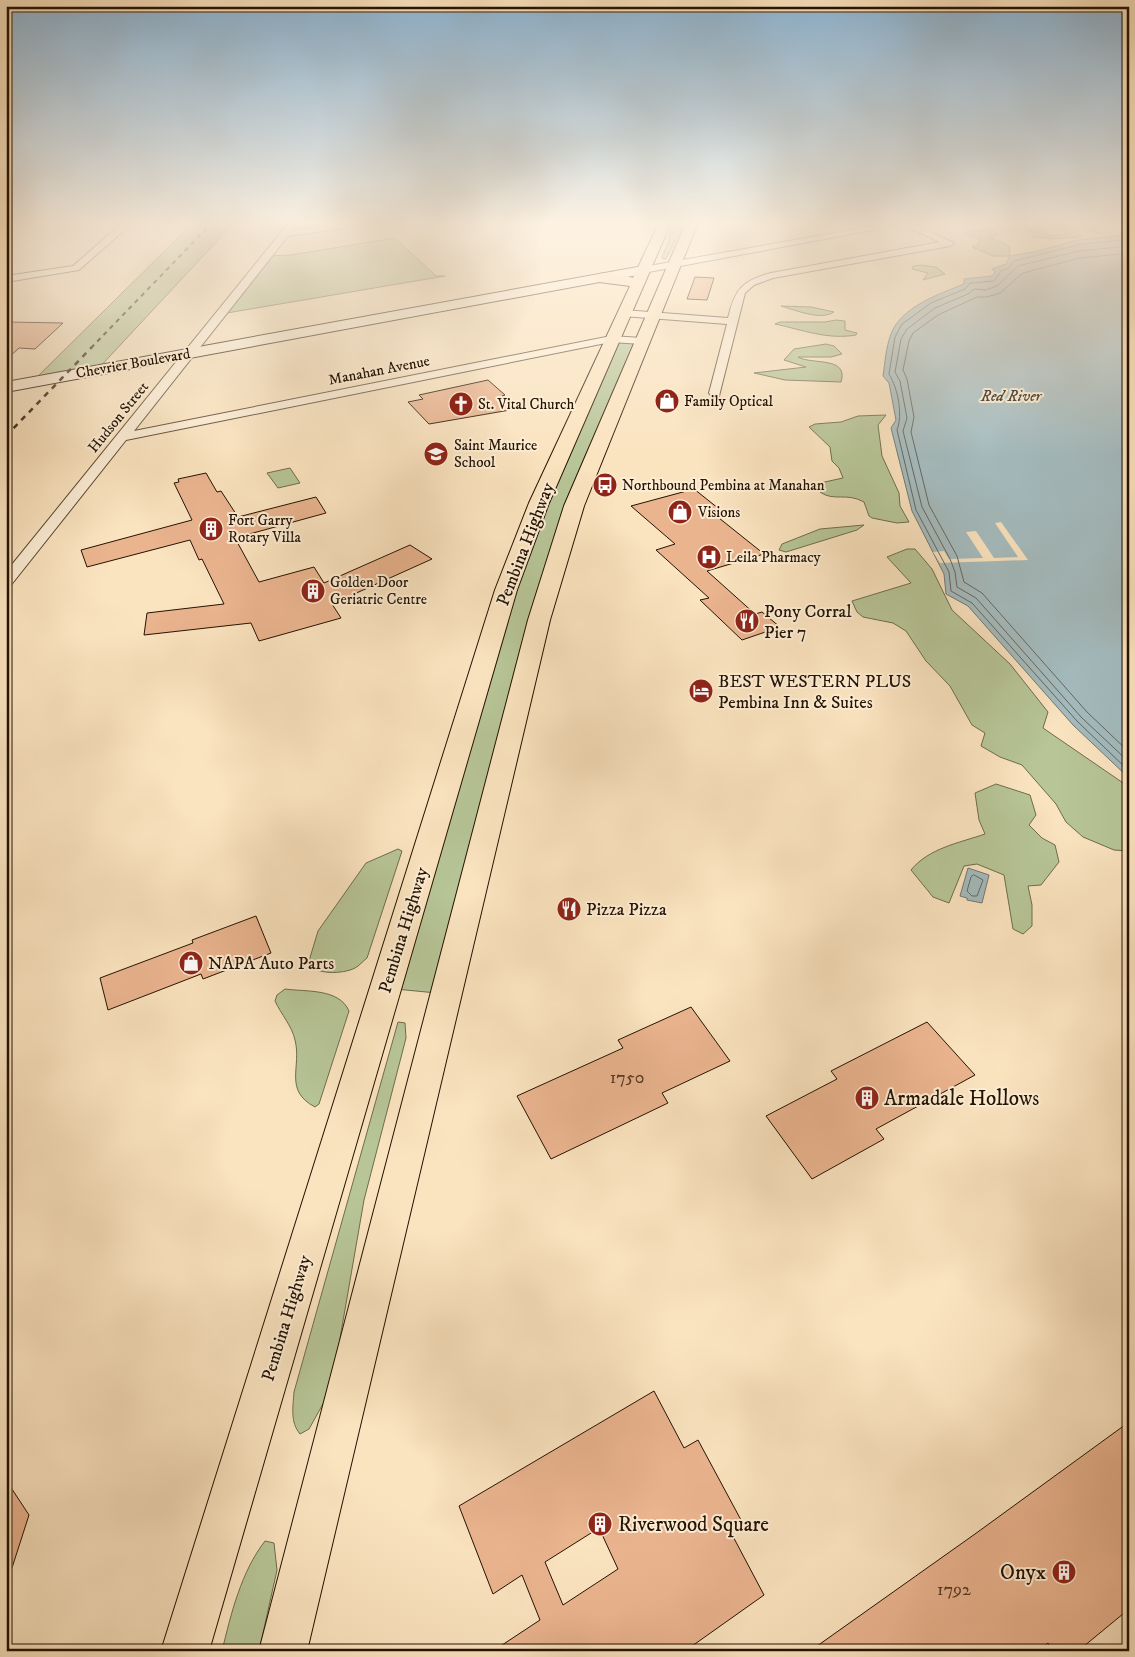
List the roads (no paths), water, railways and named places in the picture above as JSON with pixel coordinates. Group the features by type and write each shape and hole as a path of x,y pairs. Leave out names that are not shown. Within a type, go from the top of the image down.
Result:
{"main road":[{"name":"Pembina Highway","path":"283,1651 540,620 574,506 612,415 632,327 634,302"},
{"name":"Pembina Highway","path":"185,1651 506,590 534,513 579,412 648,302"},
{"path":"579,412 612,415"}],"street":[{"name":"Hudson Street","path":"6,582 230,302"},
{"name":"Chevrier Boulevard","path":"6,386 466,302"},
{"path":"715,393 738,302"},
{"name":"Manahan Avenue","path":"122,437 632,327 734,321"}],"water":[{"name":"Red River","path":"1129,302 1129,778 1073,725 968,606 946,594 944,574 912,511 891,428 896,420 889,383 883,376 891,334 903,316 922,303"},
{"path":"968,868 989,875 982,903 967,900 967,898 960,896"}],"railway":[{"path":"91,348 135,302"},
{"path":"6,436 92,347"}],"place":[{"name":"Family Optical","path":"667,401"},
{"name":"St. Vital Church","path":"461,404"},
{"name":"Saint Maurice School","path":"436,454"},
{"name":"Northbound Pembina at Manahan","path":"605,485"},
{"name":"Visions","path":"680,512"},
{"name":"Fort Garry Rotary Villa","path":"211,529"},
{"name":"Leila Pharmacy","path":"709,557"},
{"name":"Golden Door Geriatric Centre","path":"313,591"},
{"name":"Pony Corral Pier 7","path":"747,621"},
{"name":"BEST WESTERN PLUS Pembina Inn & Suites","path":"701,691"},
{"name":"Pizza Pizza","path":"569,909"},
{"name":"NAPA Auto Parts","path":"191,963"},
{"name":"Armadale Hollows","path":"867,1098"},
{"name":"Riverwood Square","path":"600,1524"},
{"name":"Onyx","path":"1064,1572"}]}
